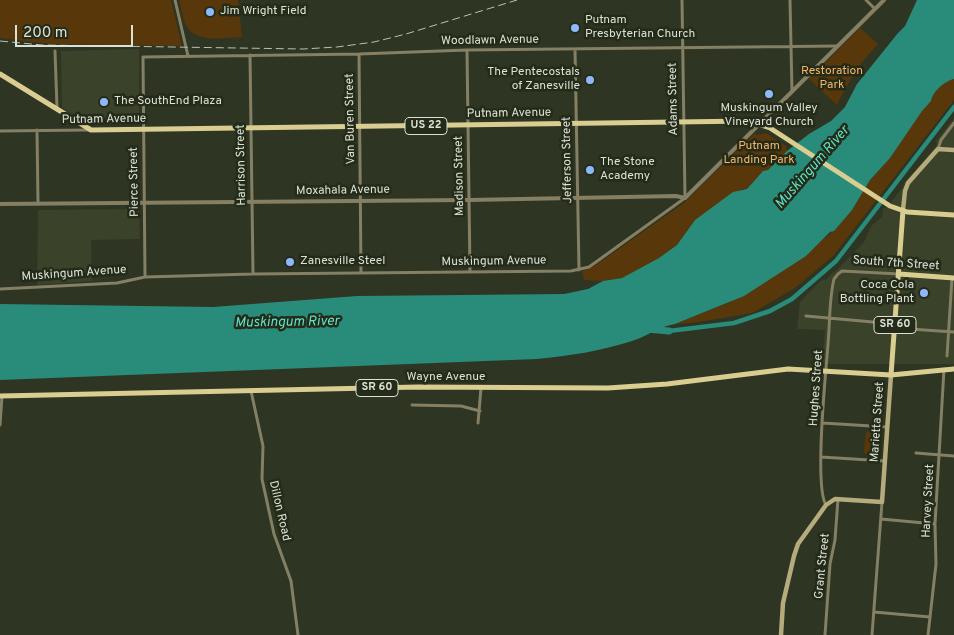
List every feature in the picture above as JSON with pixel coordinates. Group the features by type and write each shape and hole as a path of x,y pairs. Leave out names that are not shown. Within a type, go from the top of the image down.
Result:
{"main road":[{"path":"0,74 91,130"},
{"name":"Putnam Avenue","path":"91,130 749,121 778,133 890,206 903,210"},
{"path":"903,210 908,183 938,149 954,150"},
{"name":"US 22","path":"903,210 954,215"},
{"name":"Marietta Street","path":"882,502 903,210"},
{"name":"South 7th Street","path":"899,274 953,278"},
{"name":"SR 60","path":"891,375 954,368"},
{"name":"Wayne Avenue","path":"1,396 251,390 608,388 667,384 776,370 798,369 891,375"},
{"path":"781,635 783,603 798,544 826,504 831,500 838,499 882,502"}],"street":[{"path":"175,0 188,56"},
{"name":"Adams Street","path":"682,0 685,198"},
{"path":"790,0 792,92"},
{"path":"866,0 875,9"},
{"name":"Muskingum Avenue","path":"0,289 117,283 145,277 579,270 596,262 685,198 884,0"},
{"name":"Woodlawn Avenue","path":"143,57 359,54 467,50 838,46"},
{"name":"Jefferson Street","path":"575,49 579,270"},
{"name":"Madison Street","path":"467,50 470,272"},
{"path":"55,51 56,109"},
{"name":"Van Buren Street","path":"359,54 361,273"},
{"name":"Harrison Street","path":"250,55 253,274"},
{"name":"Pierce Street","path":"143,57 145,277"},
{"path":"938,149 940,141 954,123"},
{"path":"38,130 38,204"},
{"name":"Putnam Avenue","path":"0,131 91,130"},
{"name":"Moxahala Avenue","path":"0,204 144,204 667,196 685,198"},
{"name":"South 7th Street","path":"838,274 845,271 899,274"},
{"name":"Hughes Street","path":"826,504 823,500 822,492 821,457 830,318 833,286 838,274"},
{"path":"947,356 953,278"},
{"path":"806,316 954,332"},
{"name":"Harvey Street","path":"928,635 936,564 935,524 944,368"},
{"path":"478,423 481,388"},
{"name":"Dillon Road","path":"251,390 263,446 262,479 274,534 291,581 298,635"},
{"path":"0,425 1,396"},
{"path":"412,405 461,406 480,411"},
{"path":"823,423 888,427"},
{"path":"916,453 954,456"},
{"path":"821,457 885,461"},
{"name":"Grant Street","path":"825,635 830,564 835,540 838,499"},
{"name":"Marietta Street","path":"872,635 882,502"},
{"path":"881,518 935,524"},
{"path":"874,612 930,616"}],"shaded area":[{"path":"139,49 139,124 90,124 62,108 61,51"},
{"path":"954,118 954,364 822,364 825,330 797,329 800,302 819,282 824,279 826,280 837,270 864,242 871,226 882,217 883,209 892,201 904,183 937,145 936,141"},
{"path":"139,209 140,239 91,240 92,281 37,285 38,210"}],"green space":[{"path":"0,0 171,0 182,46 50,44 0,38"},
{"name":"Jim Wright Field","path":"179,0 238,0 242,37 218,39 195,34 189,30 185,23"},
{"name":"Restoration Park","path":"860,28 878,44 855,73 837,105 809,79"},
{"path":"954,79 954,100 833,256 795,288 752,313 675,324 728,303 828,236 852,210 870,180 890,158 937,90 943,84"},
{"name":"Putnam Landing Park","path":"755,133 757,135 766,133 786,146 787,151 768,170 763,171 747,189 742,189 695,220 677,245 659,258 622,278 603,281 584,280 582,271 593,267 684,203"},
{"path":"868,431 880,432 882,434 880,453 878,455 866,454 864,452 866,433"}],"water":[{"path":"917,0 954,0 954,79 943,84 937,90 890,158 870,180 852,210 834,231 830,232 806,256 744,296 620,345 549,358 0,380 0,304 213,307 357,296 564,294 588,289 603,281 622,278 659,258 677,245 695,220 733,192 747,189 763,171 768,170 787,151 809,134 831,121 845,107 857,84 905,26"}],"waterway":[{"name":"Muskingum River","path":"669,331 734,323 770,311 792,299 836,261 954,107"},
{"name":"Muskingum River","path":"647,329 669,331"}],"railway":[{"path":"0,41 42,45 303,49 337,47 374,42 406,34 517,0"}],"place":[{"name":"Jim Wright Field","path":"210,12"},
{"name":"Putnam Presbyterian Church","path":"575,28"},
{"name":"The Pentecostals of Zanesville","path":"590,80"},
{"name":"Muskingum Valley Vineyard Church","path":"769,94"},
{"name":"The SouthEnd Plaza","path":"104,102"},
{"name":"The Stone Academy","path":"590,170"},
{"name":"Zanesville Steel","path":"290,262"},
{"name":"Coca Cola Bottling Plant","path":"924,293"}]}
